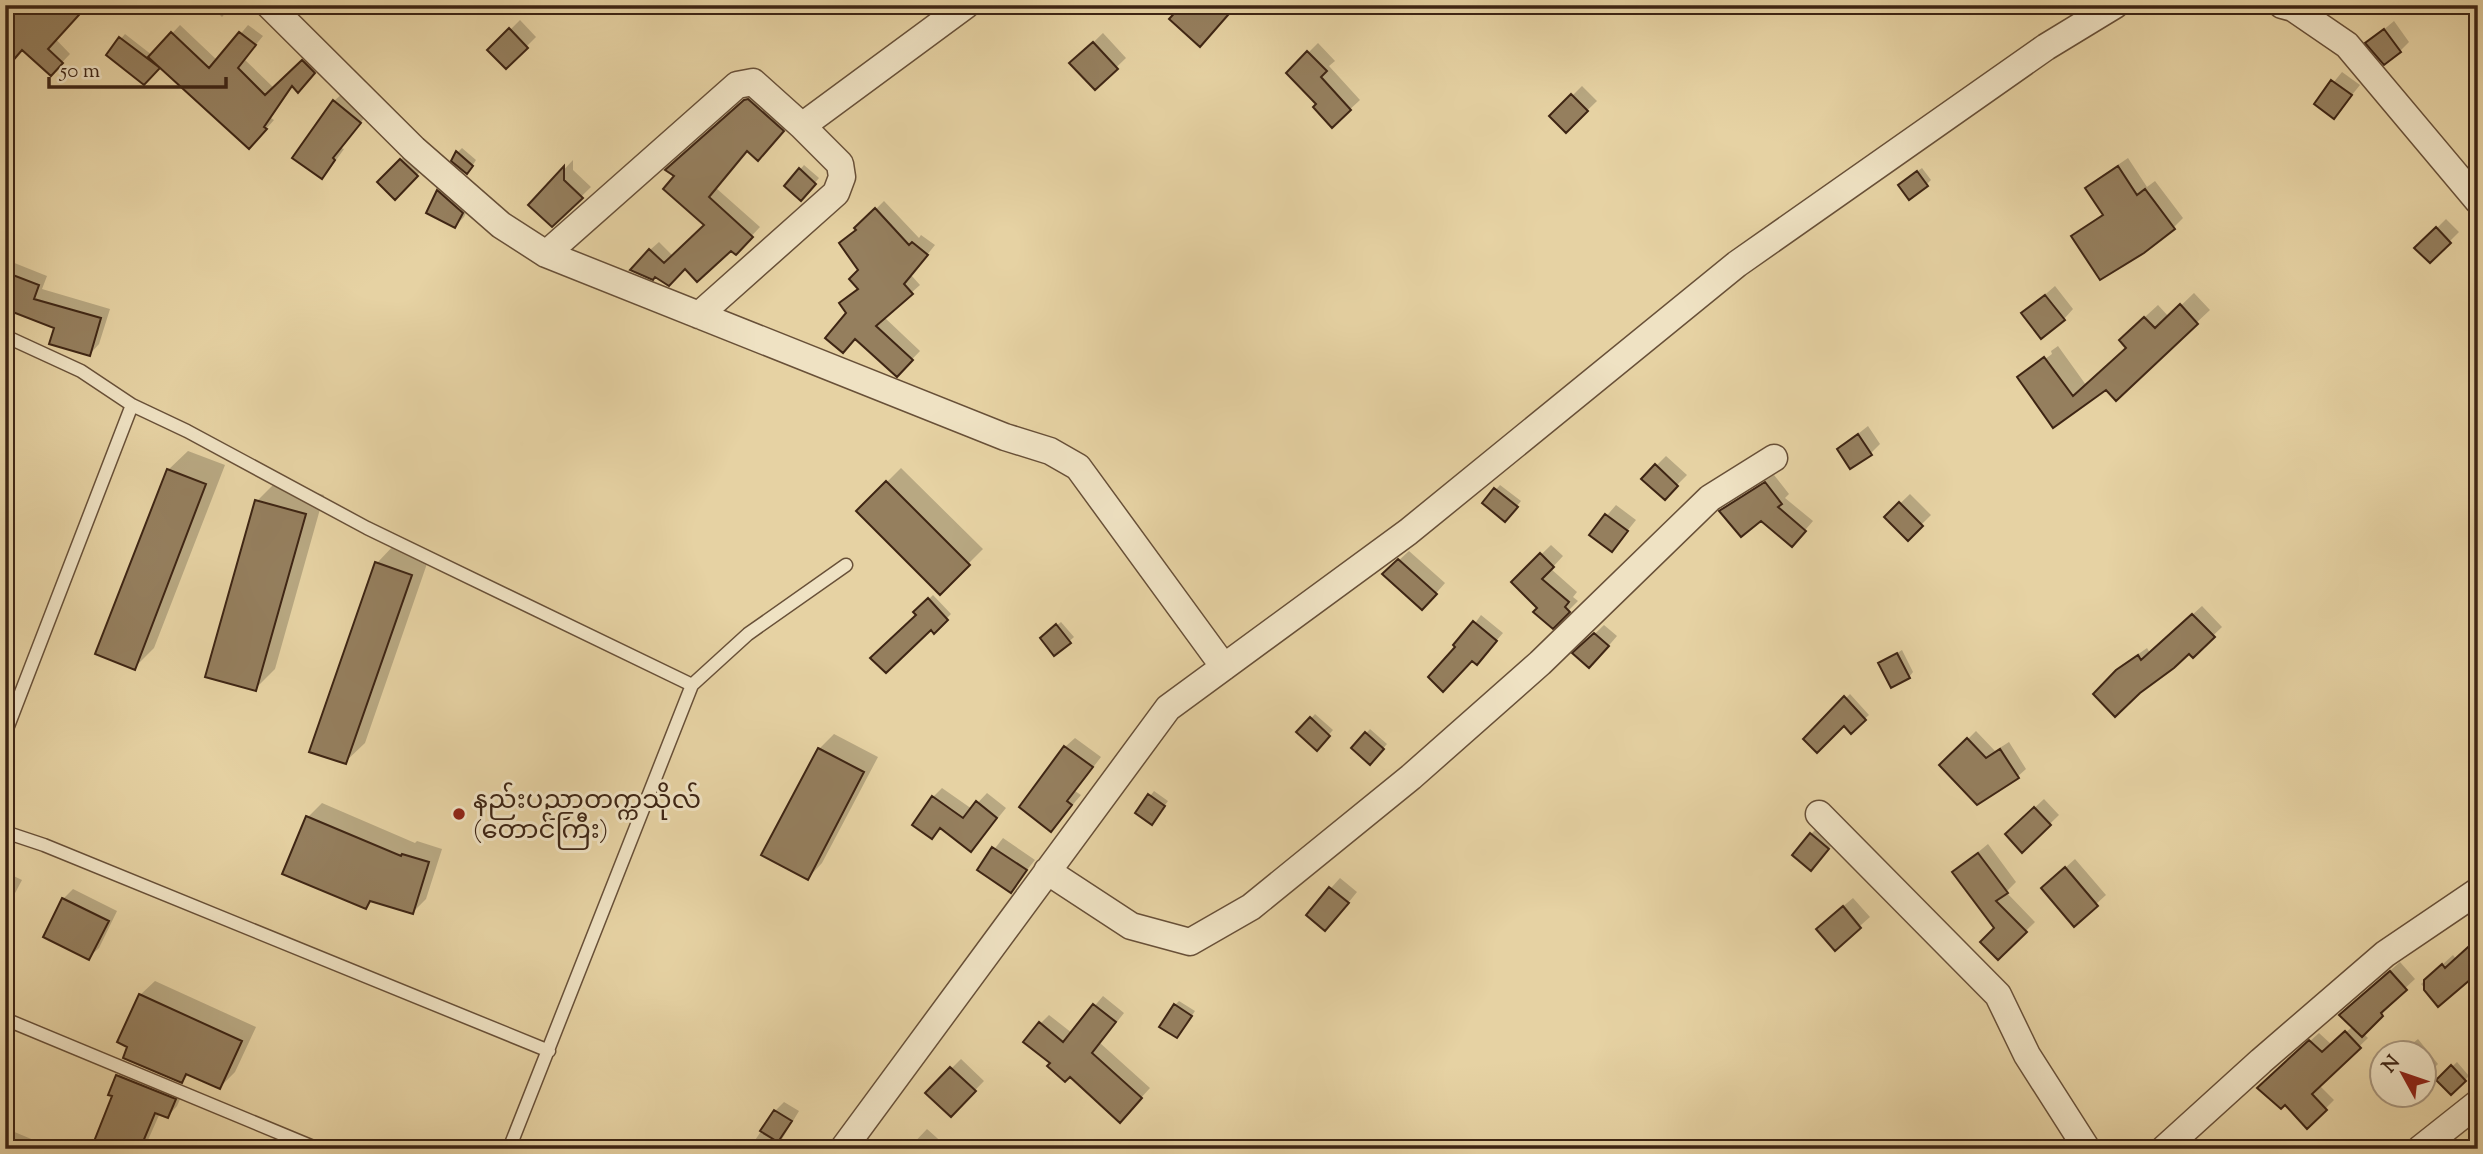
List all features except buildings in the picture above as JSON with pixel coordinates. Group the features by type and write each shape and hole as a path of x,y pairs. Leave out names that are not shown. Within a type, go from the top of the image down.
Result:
{"street":[{"path":"269,5 414,149 500,225 546,254 1004,437 1050,451 1077,467 1224,667"},
{"path":"802,126 966,5"},
{"path":"843,1149 1168,708 1408,532 1737,264 2046,47 2115,5"},
{"path":"2282,5 2293,8 2347,45 2478,201"},
{"path":"546,254 737,85 753,82 840,164 842,177 836,193 699,315"},
{"path":"1047,871 1131,926 1191,942 1251,907 1411,777 1540,663 1710,498 1774,458"},
{"path":"1819,814 1997,995 2027,1055 2087,1149"},
{"path":"2164,1149 2261,1060 2385,954 2478,891"},
{"path":"2420,1149 2478,1103"}],"lane":[{"path":"5,336 81,371 132,405 187,431 367,528 691,685"},
{"path":"5,734 132,405"},
{"path":"509,1149 691,685 747,634 846,565"},
{"path":"5,832 170,896 549,1051"},
{"path":"5,1019 318,1149"}],"place":[{"name":"နည်းပညာတက္ကသိုလ် (တောင်ကြီး)","path":"459,814"}]}
